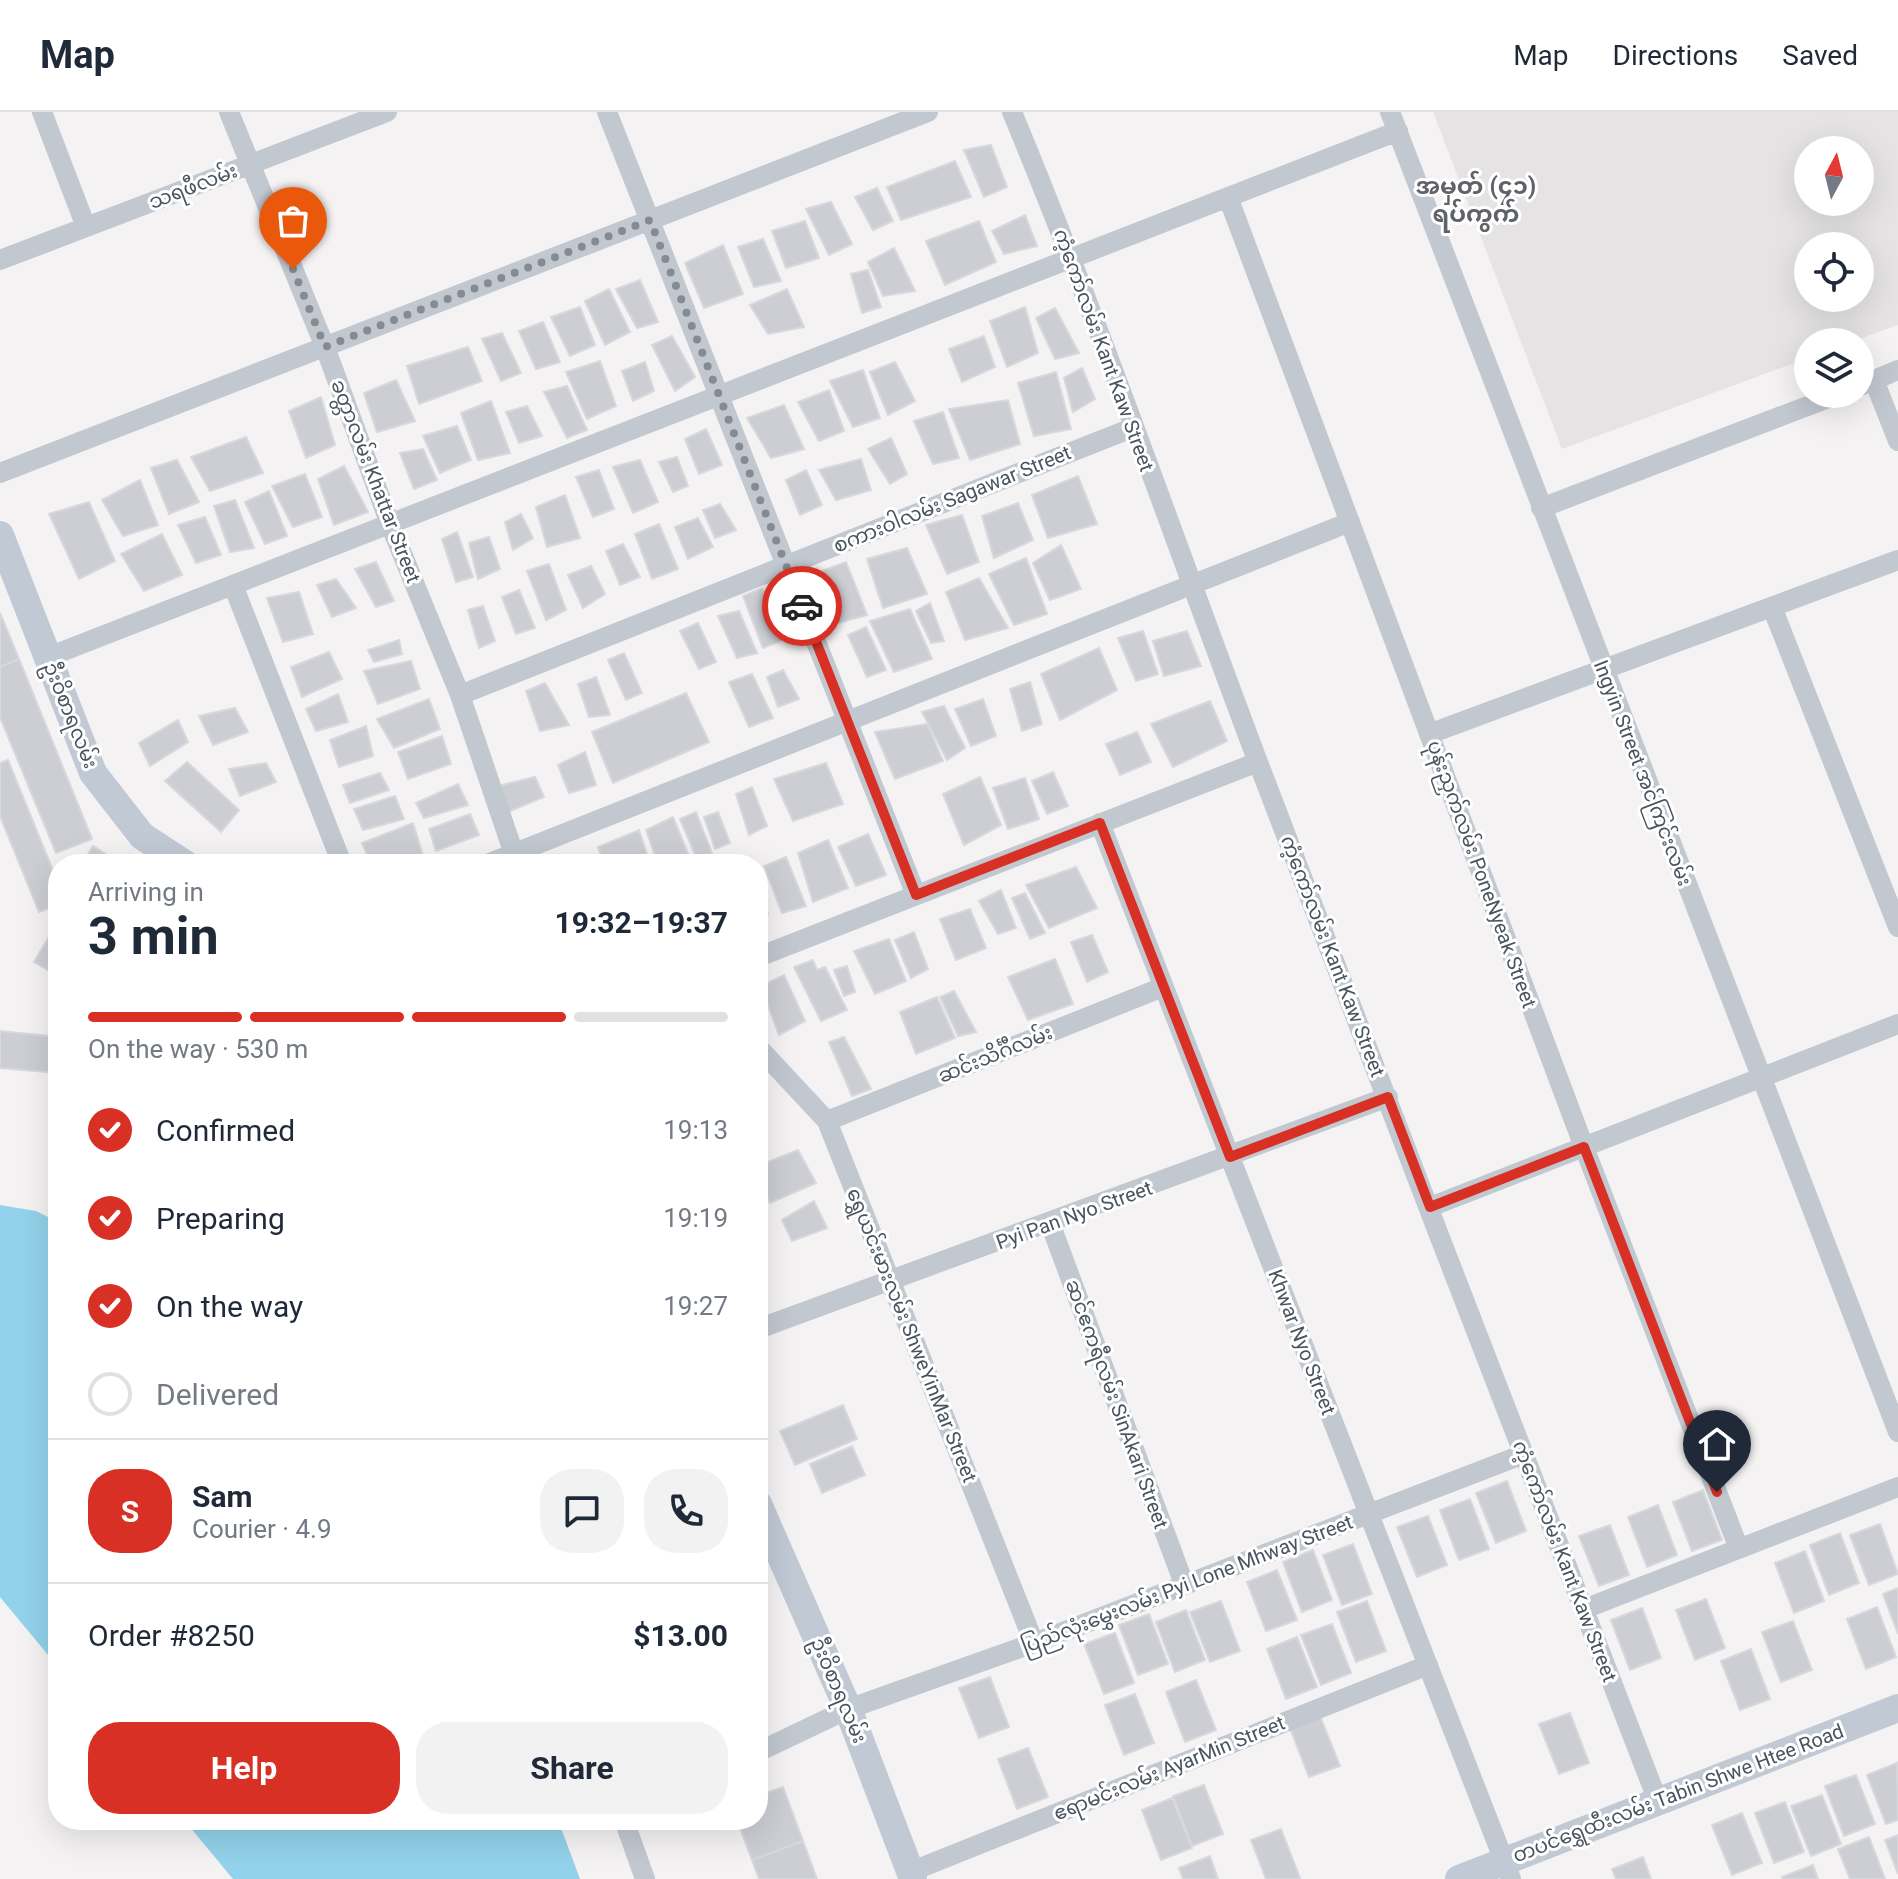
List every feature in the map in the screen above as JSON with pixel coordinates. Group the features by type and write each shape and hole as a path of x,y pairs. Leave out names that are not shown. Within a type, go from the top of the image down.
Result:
{"main road":[{"name":"ဦးဝိစာရလမ်း","path":"0,535 93,773 142,836 170,854"},
{"name":"ဦးဝိစာရလမ်း","path":"768,1527 848,1709 911,1875"},
{"name":"တပင်ရွှေထီးလမ်း Tabin Shwe Htee Road","path":"1459,1879 1508,1870 1657,1799 1898,1708"}],"street":[{"path":"42,112 86,227"},
{"name":"ခတ္တာလမ်း Khattar Street","path":"229,112 325,347 390,524 460,695 514,854"},
{"name":"သရဖီလမ်း","path":"0,260 387,112"},
{"path":"607,112 916,895"},
{"path":"0,473 928,112"},
{"name":"ကံ့ကော်လမ်း Kant Kaw Street","path":"1012,112 1072,258 1132,428 1258,762 1657,1799"},
{"path":"48,657 1228,197 1394,122"},
{"name":"Ingyin Street အင်ကြင်းလမ်း","path":"1394,122 1898,1432"},
{"name":"ပုန်းညှက်လမ်း PoneNyeak Street","path":"1228,197 1584,1147 1739,1549"},
{"path":"1874,380 1898,370"},
{"path":"1874,396 1898,441"},
{"path":"1541,508 1802,408"},
{"name":"စကားဝါလမ်း Sagawar Street","path":"460,695 1132,428"},
{"path":"514,854 1350,522"},
{"path":"1429,734 1898,560"},
{"path":"233,585 338,854"},
{"path":"1772,607 1898,927"},
{"path":"768,953 1258,762"},
{"name":"Khwar Nyo Street","path":"1100,823 1508,1870"},
{"name":"ဆင်းသိင်္ဂီလမ်း","path":"827,1121 1163,987"},
{"path":"1430,1207 1898,1024"},
{"name":"ရွှေယင်းမားလမ်း ShweYinMar Street","path":"768,1058 827,1121 1034,1643"},
{"name":"Pyi Pan Nyo Street","path":"768,1326 1388,1097"},
{"name":"ဆင်ဧကရီလမ်း SinAkari Street","path":"1050,1223 1184,1584"},
{"name":"ပြည်လုံးမွှေးလမ်း Pyi Lone Mhway Street","path":"768,1747 848,1709 1034,1643 1524,1454"},
{"path":"1584,1609 1898,1487"},
{"name":"ဧရာမင်းလမ်း AyarMin Street","path":"911,1875 1428,1665"},
{"path":"628,1830 645,1879"}],"shaded area":[{"path":"1433,112 1898,112 1898,325 1874,334 1874,328 1794,328 1794,363 1562,449"}],"water":[{"path":"0,1205 36,1211 48,1217 48,1655 0,1597"},
{"path":"192,1830 562,1830 580,1879 233,1879"}],"building":[{"path":"991,145 1007,187 984,197 964,150"},
{"path":"955,161 971,197 901,220 887,187"},
{"path":"877,188 893,221 873,230 855,197"},
{"path":"831,202 852,244 829,255 806,209"},
{"path":"1025,215 1037,246 1004,254 992,231"},
{"path":"805,221 819,258 786,268 772,231"},
{"path":"979,221 996,262 945,285 926,241"},
{"path":"763,239 781,281 754,287 738,247"},
{"path":"723,245 743,294 704,308 685,263"},
{"path":"894,248 915,291 883,296 868,262"},
{"path":"868,270 881,307 862,313 851,274"},
{"path":"640,280 658,322 637,328 616,289"},
{"path":"609,289 630,332 605,345 585,301"},
{"path":"787,289 804,327 768,334 750,305"},
{"path":"580,307 595,345 570,356 551,317"},
{"path":"1025,307 1038,353 1007,367 990,321"},
{"path":"1055,308 1079,353 1055,359 1036,318"},
{"path":"543,322 560,362 536,369 519,331"},
{"path":"502,333 521,373 501,381 482,339"},
{"path":"672,336 695,377 675,391 652,345"},
{"path":"984,336 995,367 962,382 949,349"},
{"path":"468,347 482,381 419,404 407,366"},
{"path":"600,361 616,406 587,419 566,372"},
{"path":"645,362 654,391 633,401 622,371"},
{"path":"895,362 915,401 888,415 870,372"},
{"path":"1082,368 1095,399 1073,412 1064,378"},
{"path":"863,370 880,418 853,427 830,381"},
{"path":"1056,372 1071,429 1034,436 1018,383"},
{"path":"396,380 415,421 377,432 364,393"},
{"path":"567,386 587,430 567,438 544,392"},
{"path":"829,390 844,431 819,441 798,402"},
{"path":"321,397 335,445 306,458 289,411"},
{"path":"1008,400 1020,444 970,460 949,409"},
{"path":"491,401 510,453 478,460 461,413"},
{"path":"784,405 804,449 771,458 747,418"},
{"path":"527,406 542,436 519,443 506,412"},
{"path":"943,412 959,458 933,464 914,421"},
{"path":"457,426 471,460 440,473 423,436"},
{"path":"706,429 722,465 699,474 685,439"},
{"path":"246,437 263,473 210,491 191,457"},
{"path":"891,438 907,474 890,484 868,449"},
{"path":"423,449 437,480 414,489 400,453"},
{"path":"677,457 688,486 673,492 659,462"},
{"path":"861,459 871,490 836,500 819,470"},
{"path":"177,460 199,502 169,514 151,468"},
{"path":"640,460 658,502 633,513 613,467"},
{"path":"344,466 368,512 334,525 318,479"},
{"path":"599,470 614,509 593,517 576,477"},
{"path":"806,470 822,505 800,515 786,480"},
{"path":"305,474 322,517 293,527 272,486"},
{"path":"1078,476 1097,524 1048,538 1032,495"},
{"path":"140,480 158,525 123,536 102,500"},
{"path":"269,491 287,536 265,544 245,502"},
{"path":"565,495 580,538 547,547 536,507"},
{"path":"235,500 254,548 230,552 214,506"},
{"path":"89,502 115,561 79,579 49,514"},
{"path":"1018,503 1033,540 994,558 982,516"},
{"path":"720,504 736,530 715,538 703,510"},
{"path":"521,514 533,538 513,550 505,522"},
{"path":"962,515 979,562 947,574 926,525"},
{"path":"205,517 221,555 196,563 178,525"},
{"path":"698,518 713,547 688,559 675,527"},
{"path":"659,524 678,569 652,579 635,534"},
{"path":"457,532 473,577 456,582 442,539"},
{"path":"162,534 182,575 144,591 121,554"},
{"path":"489,537 500,569 478,579 469,543"},
{"path":"623,544 640,577 620,585 606,551"},
{"path":"1061,545 1081,589 1050,600 1033,563"},
{"path":"907,548 927,594 883,608 867,559"},
{"path":"1026,558 1047,614 1014,625 989,574"},
{"path":"376,562 394,601 376,607 355,569"},
{"path":"846,562 867,615 830,625 808,576"},
{"path":"549,564 566,610 546,620 527,571"},
{"path":"591,566 605,594 583,608 568,575"},
{"path":"979,578 1008,628 965,640 946,592"},
{"path":"336,579 356,608 332,617 317,585"},
{"path":"762,588 783,640 763,648 743,596"},
{"path":"519,590 535,628 516,634 502,597"},
{"path":"299,592 313,634 283,642 267,598"},
{"path":"930,603 944,641 931,643 916,611"},
{"path":"483,606 495,641 479,648 468,610"},
{"path":"910,609 932,659 894,672 870,621"},
{"path":"739,611 757,653 737,658 718,616"},
{"path":"0,613 19,659 0,667"},
{"path":"698,623 716,662 699,669 680,631"},
{"path":"866,627 886,670 867,677 848,635"},
{"path":"1143,631 1158,674 1136,681 1118,638"},
{"path":"1187,631 1201,666 1164,676 1153,641"},
{"path":"399,640 402,654 374,662 368,650"},
{"path":"1099,648 1117,690 1060,720 1041,674"},
{"path":"329,652 342,679 302,697 291,667"},
{"path":"624,653 642,693 626,700 608,660"},
{"path":"19,659 92,839 56,853 0,717 0,667"},
{"path":"411,661 420,689 378,704 364,671"},
{"path":"783,670 799,699 778,707 767,677"},
{"path":"752,674 773,718 749,727 729,682"},
{"path":"596,677 610,715 589,717 578,684"},
{"path":"1030,682 1042,724 1022,731 1010,689"},
{"path":"545,683 569,725 540,731 526,691"},
{"path":"686,693 709,742 613,783 592,732"},
{"path":"338,694 348,722 316,731 306,709"},
{"path":"429,699 440,729 394,748 377,719"},
{"path":"983,699 996,736 971,746 955,709"},
{"path":"1210,701 1227,741 1173,767 1151,724"},
{"path":"944,706 965,748 947,760 922,712"},
{"path":"235,708 248,732 213,745 199,716"},
{"path":"178,720 188,742 150,766 139,743"},
{"path":"927,724 943,761 895,779 875,732"},
{"path":"366,726 373,756 339,767 330,740"},
{"path":"1137,732 1151,762 1120,775 1106,744"},
{"path":"442,736 451,764 408,779 398,752"},
{"path":"585,752 596,785 569,793 558,765"},
{"path":"8,760 48,858 48,909 39,912 0,816 0,763"},
{"path":"187,762 239,810 221,832 165,781"},
{"path":"266,763 276,782 240,796 229,769"},
{"path":"826,763 843,804 793,821 774,779"},
{"path":"1053,772 1068,806 1047,814 1032,781"},
{"path":"380,773 389,790 350,803 343,785"},
{"path":"535,777 544,797 508,812 498,786"},
{"path":"980,777 1001,825 964,845 943,794"},
{"path":"1025,778 1039,819 1008,829 993,788"},
{"path":"458,784 468,805 424,818 416,803"},
{"path":"752,787 767,826 749,835 736,794"},
{"path":"395,796 404,819 363,830 354,809"},
{"path":"696,812 712,853 695,854 680,819"},
{"path":"718,812 730,843 715,849 704,817"},
{"path":"470,814 479,835 436,851 429,829"},
{"path":"673,817 688,854 654,854 646,830"},
{"path":"413,823 422,854 367,854 362,843"},
{"path":"639,830 647,854 600,854 598,847"},
{"path":"868,834 886,875 856,886 838,847"},
{"path":"828,840 848,888 813,902 798,853"},
{"path":"93,846 106,854 88,854"},
{"path":"786,857 806,906 782,913 768,876 768,864"},
{"path":"1076,867 1097,908 1049,928 1026,885"},
{"path":"1001,890 1016,928 998,934 979,901"},
{"path":"1025,893 1045,933 1030,939 1012,898"},
{"path":"970,909 986,948 956,960 940,919"},
{"path":"914,932 928,969 911,978 895,940"},
{"path":"1092,935 1108,972 1087,982 1071,942"},
{"path":"48,938 48,970 34,962"},
{"path":"889,939 906,981 875,994 854,951"},
{"path":"1055,959 1073,1004 1028,1020 1008,977"},
{"path":"813,960 817,970 825,967 847,1010 821,1021 794,967"},
{"path":"847,966 855,992 844,996 834,970"},
{"path":"784,975 805,1021 779,1035 768,1005 768,983"},
{"path":"954,991 976,1032 958,1036 940,997"},
{"path":"937,997 955,1038 916,1054 900,1012"},
{"path":"0,1031 48,1036 48,1072 0,1068"},
{"path":"844,1037 871,1089 852,1096 829,1042"},
{"path":"798,1150 816,1183 770,1203 768,1162"},
{"path":"814,1201 827,1228 792,1241 782,1220"},
{"path":"843,1405 857,1439 795,1465 780,1431"},
{"path":"852,1446 865,1475 822,1493 810,1464"},
{"path":"1507,1481 1526,1531 1496,1543 1476,1493"},
{"path":"1703,1490 1722,1540 1692,1551 1673,1502"},
{"path":"1470,1499 1489,1549 1459,1560 1440,1510"},
{"path":"1658,1505 1677,1555 1647,1567 1628,1517"},
{"path":"1428,1516 1447,1565 1417,1577 1397,1527"},
{"path":"1880,1524 1898,1574 1869,1585 1850,1535"},
{"path":"1610,1525 1629,1575 1599,1586 1579,1536"},
{"path":"1840,1533 1859,1583 1829,1595 1810,1545"},
{"path":"1353,1544 1372,1594 1342,1605 1323,1555"},
{"path":"1313,1550 1332,1600 1302,1612 1283,1562"},
{"path":"1805,1551 1824,1601 1794,1613 1775,1563"},
{"path":"1277,1570 1297,1620 1266,1631 1247,1582"},
{"path":"1898,1588 1898,1634 1883,1594"},
{"path":"1706,1599 1725,1648 1695,1660 1676,1610"},
{"path":"1221,1601 1240,1651 1210,1662 1190,1612"},
{"path":"1367,1601 1386,1651 1356,1662 1337,1612"},
{"path":"1877,1607 1896,1657 1866,1669 1847,1619"},
{"path":"1642,1608 1661,1658 1630,1670 1611,1620"},
{"path":"1186,1610 1205,1660 1175,1672 1156,1622"},
{"path":"1149,1614 1168,1664 1138,1675 1119,1625"},
{"path":"1793,1621 1812,1670 1781,1682 1762,1632"},
{"path":"1332,1624 1351,1673 1321,1685 1301,1635"},
{"path":"1115,1633 1134,1683 1104,1694 1084,1644"},
{"path":"1297,1637 1317,1687 1286,1699 1267,1649"},
{"path":"1751,1649 1770,1699 1740,1710 1721,1661"},
{"path":"990,1677 1009,1727 979,1738 959,1688"},
{"path":"1196,1680 1216,1730 1185,1742 1166,1692"},
{"path":"1135,1694 1154,1743 1124,1755 1105,1705"},
{"path":"1570,1713 1589,1763 1559,1774 1539,1724"},
{"path":"1320,1716 1340,1766 1309,1777 1290,1728"},
{"path":"1028,1748 1048,1797 1017,1809 998,1759"},
{"path":"1897,1763 1898,1820 1886,1824 1867,1775"},
{"path":"1856,1775 1875,1824 1844,1836 1825,1786"},
{"path":"1204,1785 1223,1834 1192,1846 1173,1796"},
{"path":"783,1787 803,1841 752,1860 741,1830 768,1830 768,1792"},
{"path":"1822,1795 1841,1844 1811,1856 1791,1806"},
{"path":"1172,1798 1192,1848 1161,1860 1142,1810"},
{"path":"1785,1802 1804,1852 1774,1863 1755,1813"},
{"path":"1742,1813 1762,1863 1732,1875 1712,1825"},
{"path":"1281,1829 1299,1879 1266,1879 1251,1840"},
{"path":"1898,1835 1898,1874 1885,1840"},
{"path":"1869,1837 1885,1879 1850,1879 1838,1849"},
{"path":"803,1841 817,1879 759,1879 752,1860"},
{"path":"1210,1856 1218,1879 1183,1879 1179,1868"},
{"path":"1643,1857 1651,1879 1616,1879 1612,1869"},
{"path":"1813,1865 1818,1879 1782,1877"}],"way so far":[{"path":"293,269 325,347 650,220 802,606"}],"district":[{"name":"အမှတ် (၄၁) ရပ်ကွက်","path":"1476,200"}],"route":[{"path":"802,606 916,895 1100,823 1230,1157 1388,1097 1430,1207 1584,1147 1717,1492"}]}
